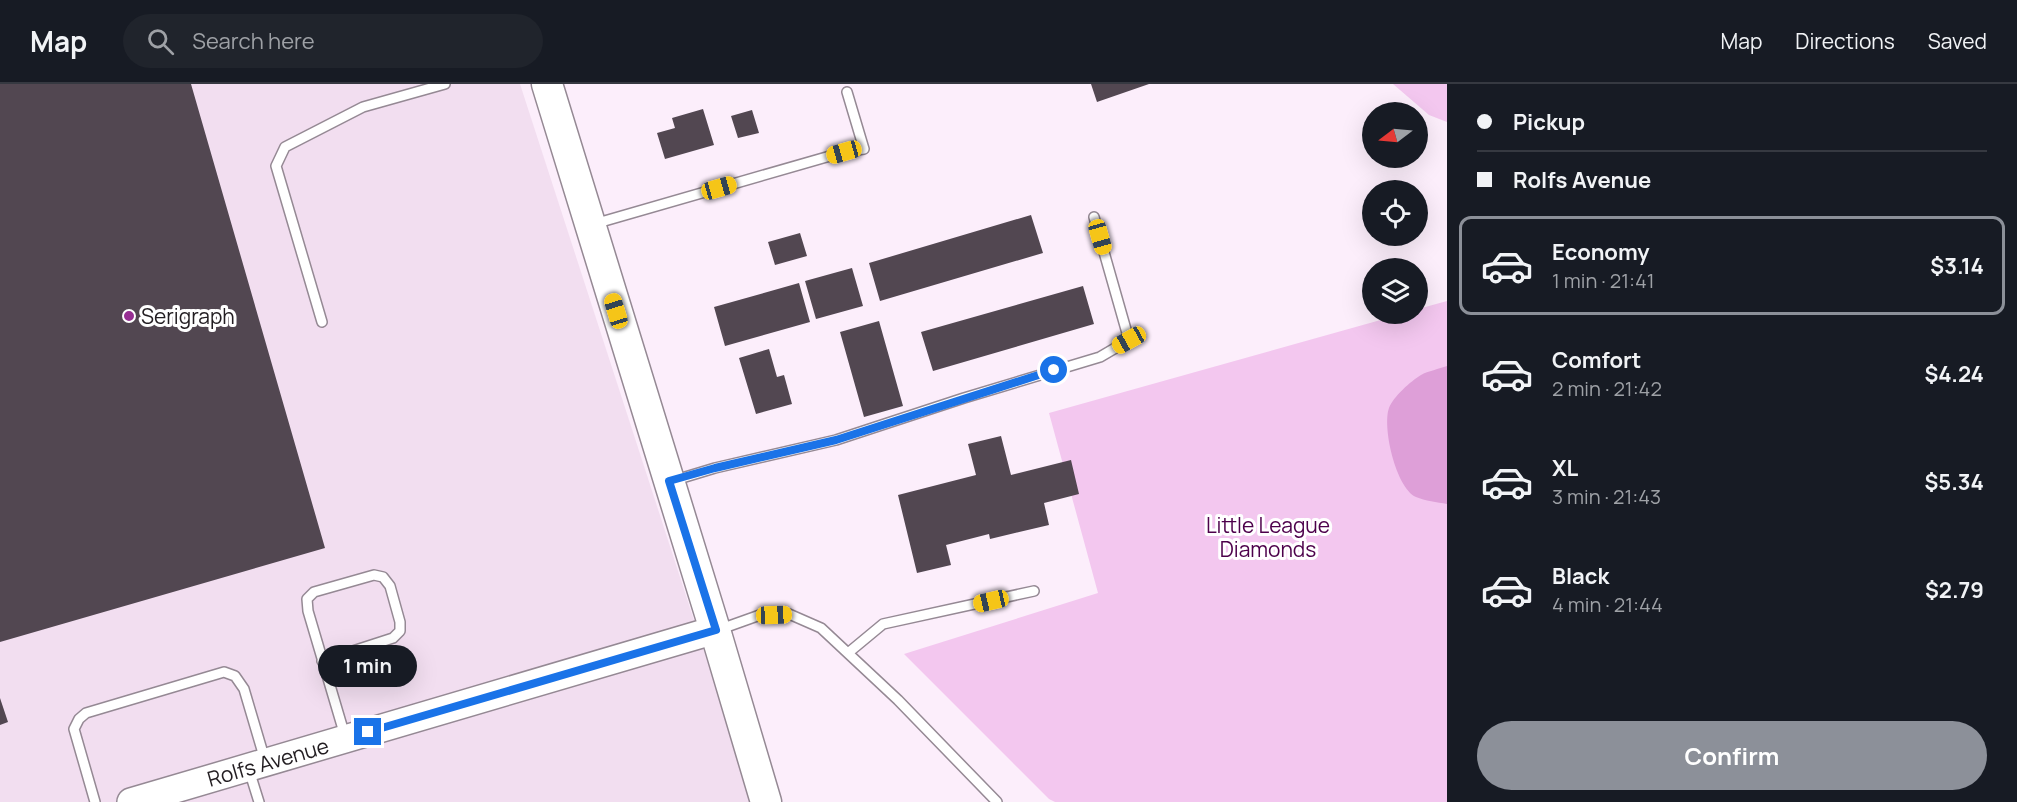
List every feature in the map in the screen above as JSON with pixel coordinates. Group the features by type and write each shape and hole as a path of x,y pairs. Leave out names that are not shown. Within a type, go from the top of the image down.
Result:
{"main road":[{"path":"547,84 716,630 766,802"}],"street":[{"name":"Rolfs Avenue","path":"130,802 716,630"}],"lane":[{"path":"322,322 276,166 285,147 363,107 444,84"},
{"path":"590,226 844,152 864,149 847,92"},
{"path":"669,481 836,440 1100,357 1129,340 1094,217"},
{"path":"322,661 393,638 400,631 400,622 390,586 383,577 375,574 314,592 307,599 308,611 322,661 346,739"},
{"path":"848,653 883,624 1034,591"},
{"path":"716,630 760,615 789,614 821,628 898,700 997,802"},
{"path":"95,802 74,729 79,719 87,713 224,672 235,676 244,689 257,765 259,802"}],"shaded area":[{"path":"0,84 520,84 753,802 0,802"},
{"path":"1447,366 1447,504 1416,497 1402,482 1392,456 1387,417 1391,404 1408,385 1424,374"}],"green space":[{"path":"1393,84 1447,84 1447,122 1428,114 1428,102 1414,102"},
{"name":"Little League Diamonds","path":"1447,301 1447,802 1055,802 1049,799 904,654 1098,593 1049,413 1366,324 1428,324 1428,306"}],"building":[{"name":"Serigraph","path":"0,84 191,84 325,548 0,642"},
{"path":"1091,84 1149,84 1097,102"},
{"path":"703,109 714,145 665,159 657,133 675,128 672,118"},
{"path":"752,110 759,133 738,138 731,116"},
{"path":"1031,215 1043,253 880,301 869,263"},
{"path":"800,233 807,256 775,265 768,242"},
{"path":"852,268 863,306 816,319 805,281"},
{"path":"799,283 810,322 725,346 714,307"},
{"path":"1083,286 1094,324 933,371 921,332"},
{"path":"879,321 903,406 864,417 840,332"},
{"path":"769,349 777,377 784,375 792,404 756,414 739,358"},
{"path":"1001,436 1011,475 1071,460 1079,494 1044,503 1049,525 990,539 989,534 946,545 951,565 917,573 898,495 976,475 968,444"},
{"path":"0,698 8,722 0,725"}],"place":[{"name":"Serigraph","path":"129,316"}],"route":[{"path":"368,732 716,630 669,481 836,440 1054,370"}]}
